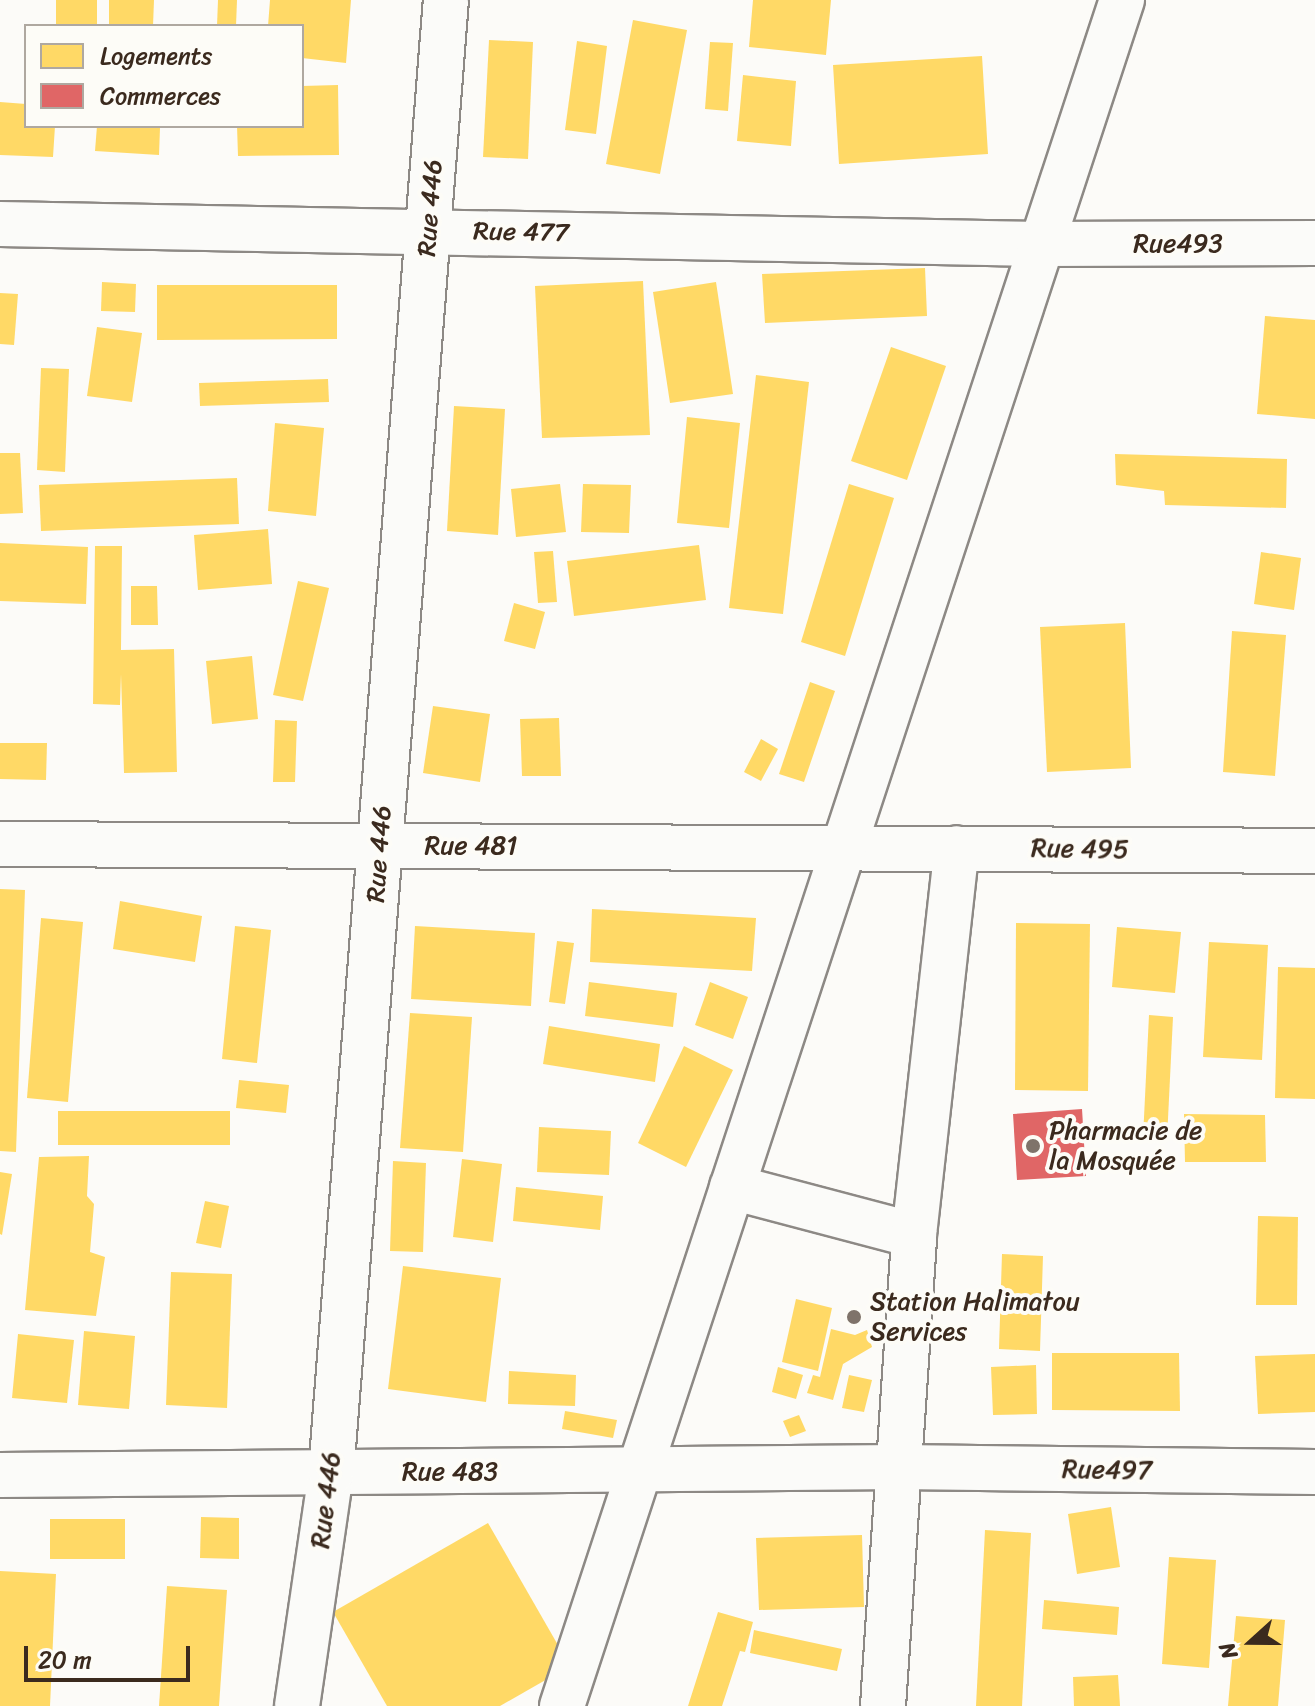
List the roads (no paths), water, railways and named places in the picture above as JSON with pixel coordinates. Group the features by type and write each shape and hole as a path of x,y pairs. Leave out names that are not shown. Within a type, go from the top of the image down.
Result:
{"street":[{"name":"Rue 446","path":"297,1706 331,1473 446,0"},
{"path":"562,1706 1122,0"},
{"name":"Rue 477","path":"0,224 1042,244"},
{"name":"Rue493","path":"1042,244 1315,243"},
{"name":"Rue 481","path":"0,844 846,847"},
{"name":"Rue 495","path":"846,847 1315,851"},
{"path":"883,1706 914,1235 957,848"},
{"path":"732,1187 914,1235"},
{"name":"Rue 483","path":"0,1475 899,1467"},
{"name":"Rue497","path":"899,1467 1315,1472"}],"place":[{"name":"Pharmacie de la Mosquée","path":"1033,1146"},
{"name":"Station Halimatou Services","path":"854,1317"}]}
